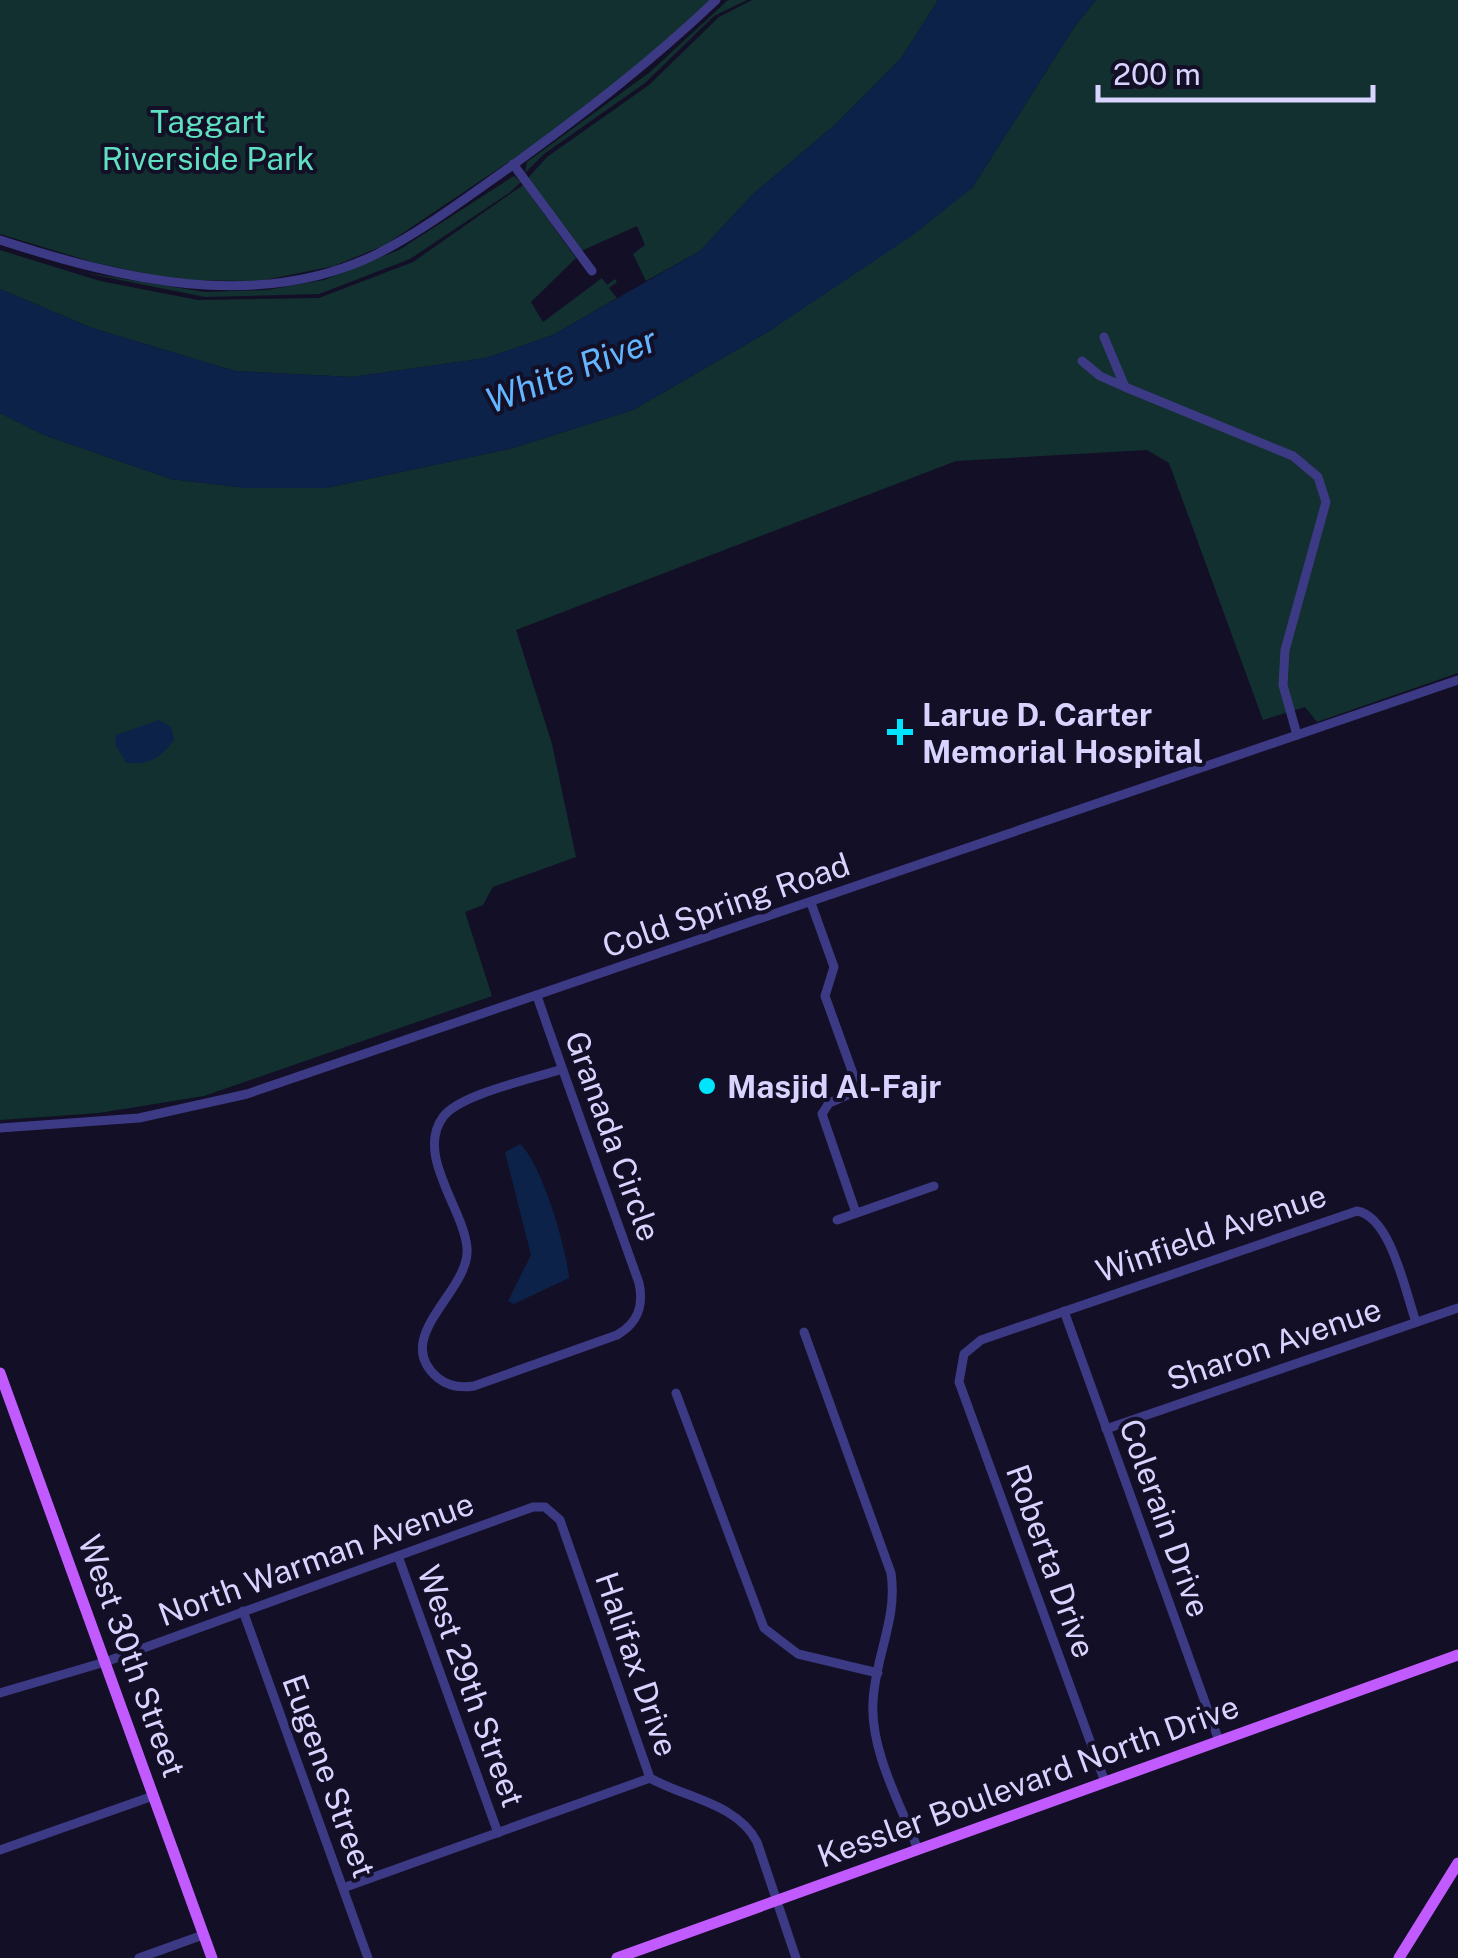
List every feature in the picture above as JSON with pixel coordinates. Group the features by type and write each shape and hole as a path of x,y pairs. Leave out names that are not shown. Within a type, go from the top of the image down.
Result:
{"main road":[{"name":"West 30th Street","path":"0,1373 3,1393 212,1958"},
{"name":"Kessler Boulevard North Drive","path":"617,1958 1458,1655"},
{"path":"1399,1958 1458,1863"}],"street":[{"path":"0,240 162,280 230,287 331,272 376,254 424,227 628,81 716,0"},
{"path":"513,164 592,270"},
{"path":"1104,337 1125,386"},
{"path":"1082,361 1100,376 1293,456 1310,467 1320,481 1324,518 1293,609 1282,675 1297,735"},
{"name":"Cold Spring Road","path":"0,1128 101,1123 214,1103 812,903 1458,680"},
{"path":"812,903 834,966 825,996 856,1082 851,1094 829,1103 822,1114 856,1213"},
{"name":"Granada Circle","path":"537,996 641,1293 637,1317 622,1332 474,1386 448,1384 432,1372 424,1340 462,1274 468,1252 435,1152 438,1126 447,1112 462,1102 562,1068"},
{"path":"837,1220 934,1186"},
{"name":"Winfield Avenue","path":"962,1356 981,1340 1357,1210 1374,1216 1382,1226 1416,1322"},
{"name":"Sharon Avenue","path":"1106,1428 1458,1308"},
{"name":"Colerain Drive","path":"1064,1311 1219,1741"},
{"path":"804,1332 890,1572 893,1613 872,1700 875,1731 918,1850"},
{"name":"Roberta Drive","path":"962,1356 960,1382 1105,1782"},
{"path":"676,1393 764,1628 798,1654 878,1673"},
{"name":"North Warman Avenue","path":"104,1662 533,1507 545,1507"},
{"name":"Halifax Drive","path":"545,1507 560,1520 650,1778 742,1822 757,1842 796,1958"},
{"name":"West 29th Street","path":"398,1556 498,1833"},
{"name":"Eugene Street","path":"244,1611 368,1958"},
{"path":"0,1694 104,1662"},
{"path":"343,1888 650,1778"},
{"path":"0,1850 153,1796"},
{"path":"139,1958 203,1935"}],"green space":[{"name":"Taggart Riverside Park","path":"0,0 713,0 610,94 385,245 334,266 260,281 175,280 92,262 0,234"},
{"path":"728,0 747,0 714,16 645,83 544,154 525,173 527,162 650,72"},
{"path":"752,0 938,0 902,57 837,123 753,194 700,251 646,281 633,254 645,245 637,226 581,251 528,178 547,157 649,85 719,17"},
{"path":"1096,0 1458,0 1458,673 1317,722 1305,707 1263,720 1169,463 1147,450 956,461 516,630 552,744 576,857 493,887 483,905 465,912 492,996 204,1096 99,1113 0,1120 0,413 44,435 171,479 246,488 326,488 513,448 633,410 771,330 972,188 1075,26"},
{"path":"514,176 521,182 509,193 410,259 319,294 205,297 80,272 205,292 267,290 324,280 399,250"},
{"path":"523,185 576,258 531,302 543,322 602,278 607,285 615,279 617,282 609,288 617,298 553,335 486,358 352,377 235,371 92,328 0,289 0,250 100,281 198,300 319,298 413,262"}],"water":[{"name":"White River","path":"938,0 1096,0 1075,26 972,188 913,235 771,330 633,410 513,448 326,488 246,488 171,479 44,435 0,413 0,289 92,328 235,371 352,377 486,358 553,335 700,251 753,194 837,123 902,57"},
{"path":"159,720 171,727 174,740 154,759 126,763 115,744 116,735"},
{"path":"520,1144 536,1168 552,1207 569,1278 514,1304 508,1301 531,1255 505,1152"}],"place":[{"name":"Larue D. Carter Memorial Hospital","path":"900,732"},
{"name":"Masjid Al-Fajr","path":"707,1086"}]}
